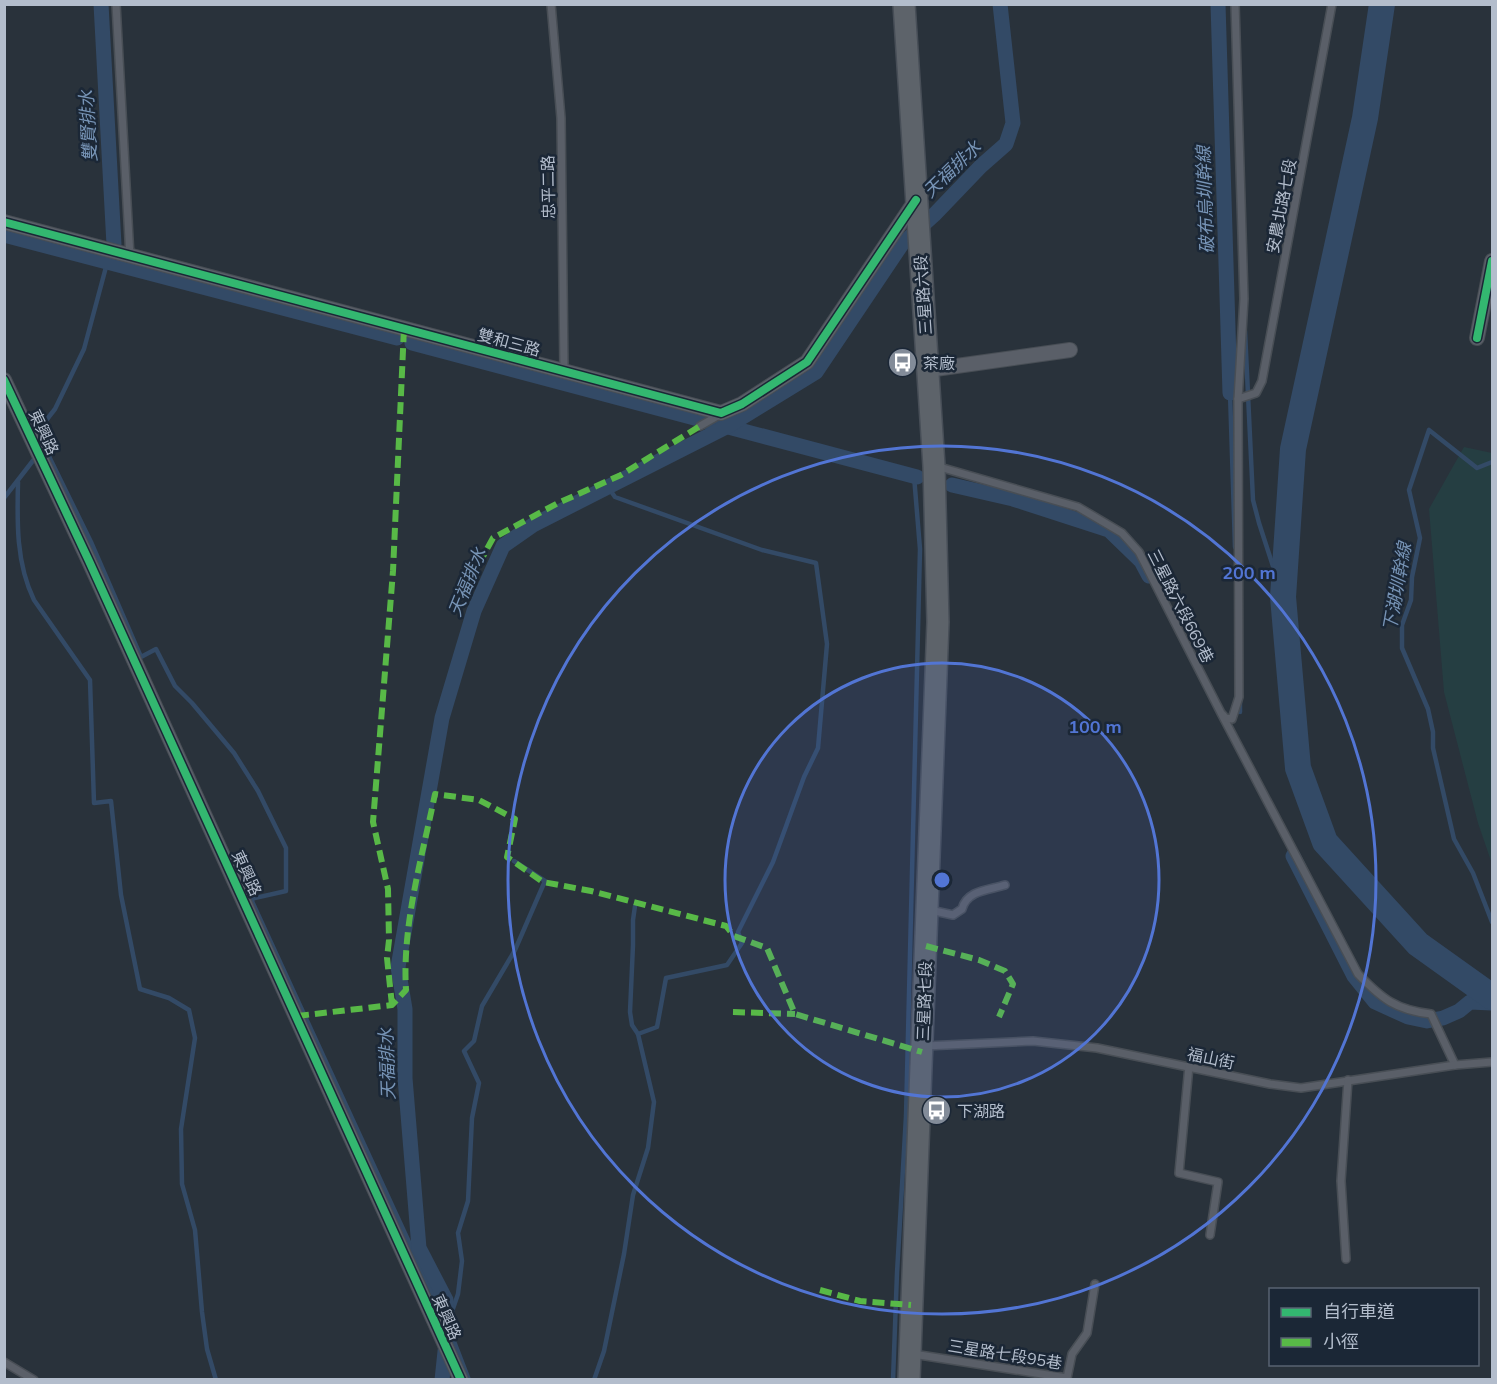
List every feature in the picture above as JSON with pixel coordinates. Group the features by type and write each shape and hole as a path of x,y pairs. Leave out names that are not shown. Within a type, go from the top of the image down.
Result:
{"main road":[{"name":"三星路六段","path":"904,4 934,477 938,622"},
{"name":"三星路七段","path":"909,1380 938,622"}],"street":[{"path":"716,416 742,404 807,362 916,200"},
{"name":"雙和三路","path":"4,222 564,370 716,416"},
{"path":"1477,338 1492,261"},
{"path":"928,370 1070,350"},
{"name":"東興路","path":"4,380 149,691 461,1380"}],"lane":[{"path":"116,4 130,256"},
{"name":"忠平二路","path":"551,4 561,118 564,370"},
{"path":"1221,713 1226,718 1232,719 1239,697 1238,399 1244,299 1235,4"},
{"name":"安農北路七段","path":"1238,399 1256,393 1262,381 1332,4"},
{"path":"700,426 716,416"},
{"name":"三星路六段669巷","path":"934,477 1078,507 1122,533 1139,552 1358,974 1383,999 1416,1012 1431,1014 1455,1065"},
{"path":"927,909 952,915 962,909 963,903 972,893 1005,885"},
{"name":"福山街","path":"922,1046 1033,1041 1097,1048 1270,1084 1301,1088 1455,1065 1492,1062"},
{"path":"1189,1066 1179,1173 1218,1182 1210,1235"},
{"path":"1346,1259 1341,1181 1348,1080"},
{"name":"三星路七段95巷","path":"911,1354 1067,1378 1072,1354 1087,1333 1095,1284"},
{"path":"4,1362 34,1380"}],"green space":[{"path":"1464,447 1492,453 1492,864 1478,823 1444,692 1429,509"}],"waterway":[{"name":"雙賢排水","path":"101,4 114,245"},
{"name":"天福排水","path":"442,1380 448,1323 446,1300 419,1248 405,1078 405,1009 398,967 442,718 474,611 503,546 533,525 728,426 816,372 902,244 1006,144 1013,123 1000,4"},
{"name":"破布烏圳幹線","path":"1218,4 1230,393"},
{"path":"1382,4 1365,118 1293,449 1283,597 1298,768 1325,842 1418,944 1492,997"},
{"path":"4,235 397,338"},
{"path":"106,267 84,349 55,409 37,432 91,542 141,657 156,649 175,686 234,753 258,791 286,848 286,891 251,899 450,1331 469,1380"},
{"name":"破布烏圳幹線","path":"1245,331 1253,500 1283,597"},
{"path":"412,343 917,477"},
{"path":"1230,393 1235,547"},
{"name":"下湖圳幹線","path":"1492,462 1477,468 1429,430 1409,490 1420,538 1412,577 1411,600 1402,625 1402,648 1428,709 1433,732 1433,748 1454,839 1473,873 1492,922"},
{"path":"4,498 35,458"},
{"path":"893,1380 906,1116 920,549 914,476"},
{"path":"18,482 19,542 28,586 34,600 90,680 94,803 111,801 121,895 140,989 169,998 189,1010 195,1038 181,1129 182,1184 195,1230 207,1349 216,1380"},
{"path":"952,485 1013,499 1109,530 1141,561 1149,576"},
{"path":"594,1380 604,1351 624,1254 633,1195 648,1148 654,1102 638,1034 657,1027 666,978 727,965 742,943 738,932 773,862 804,777 818,748 827,644 816,563 762,550 615,497 608,487"},
{"path":"1240,699 1240,712"},
{"path":"1293,856 1354,976 1375,1002 1408,1017 1427,1021 1443,1018 1459,1011 1470,1002 1492,1003"},
{"path":"448,1323 458,1294 462,1261 458,1233 468,1201 472,1118 479,1083 464,1051 474,1041 482,1006 515,950 545,881 514,861"},
{"path":"635,906 630,1012 632,1025 638,1034"},
{"path":"1442,1023 1443,1018"}],"marked path":[{"path":"392,1005 387,958 388,889 373,822 393,571 404,328"},
{"path":"470,580 493,538 558,503 621,475 700,426"},
{"path":"297,1016 392,1005 406,990 410,916 435,794 479,800 515,819 507,857 543,882 591,891 726,926 734,936 767,948 795,1014 922,1052"},
{"path":"926,946 979,960 1005,971 1013,984 999,1017"},
{"path":"733,1012 795,1014"},
{"path":"820,1290 860,1301 911,1305"}],"cycle path":[{"path":"4,222 721,413 742,404 807,362 916,200"},
{"path":"1477,338 1492,261"},
{"path":"4,380 89,561 461,1380"}],"place":[{"name":"茶廠","path":"902,363"},
{"name":"下湖路","path":"936,1111"}]}
